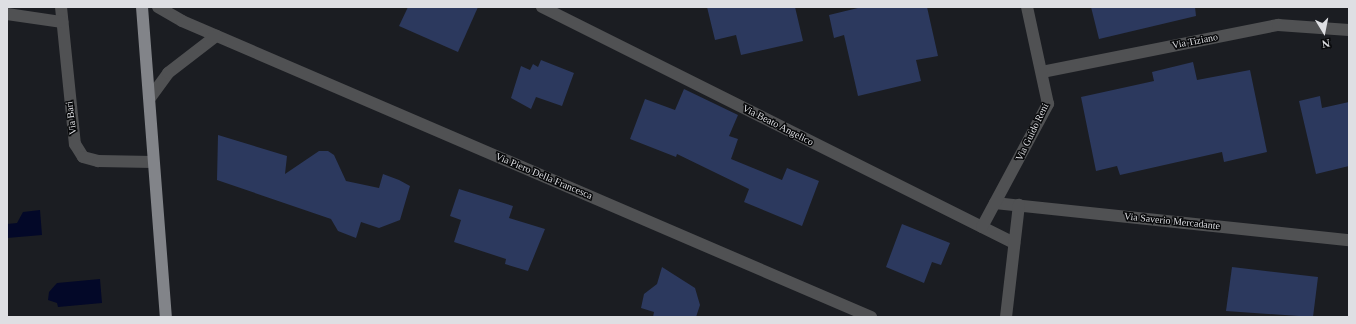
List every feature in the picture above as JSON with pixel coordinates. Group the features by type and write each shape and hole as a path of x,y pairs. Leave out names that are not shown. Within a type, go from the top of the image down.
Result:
{"main road":[{"path":"142,7 166,317"}],"street":[{"name":"Via Bari","path":"61,7 75,144 83,157 98,161 153,162"},
{"name":"Via Piero Della Francesca","path":"158,7 216,36 872,317"},
{"name":"Via Beato Angelico","path":"542,7 1014,243"},
{"name":"Via Guido Reni","path":"982,227 1048,104 1027,7"},
{"path":"7,14 62,22"},
{"name":"Via Tiziano","path":"1042,72 1278,25 1349,30"},
{"path":"150,98 168,73 216,36"},
{"name":"Via Saverio Mercadante","path":"995,203 1349,240"},
{"path":"1006,317 1019,205"}],"water":[{"path":"40,210 42,235 7,238 7,224 17,223 23,212"},
{"path":"100,279 102,303 58,307 57,303 48,300 49,292 57,283"}],"building":[{"path":"408,7 478,7 458,52 399,26"},
{"path":"707,7 795,7 803,41 741,55 736,35 715,40"},
{"path":"862,7 927,7 938,56 916,60 921,81 858,96 844,35 834,38 829,15"},
{"path":"1091,7 1195,7 1196,16 1099,39"},
{"path":"541,60 574,73 562,106 536,97 531,109 511,98 521,66 530,70 533,64 538,67"},
{"path":"1193,62 1197,80 1250,70 1267,152 1224,162 1222,152 1120,175 1117,166 1096,171 1081,97 1154,81 1152,72"},
{"path":"684,89 738,115 729,136 738,139 731,159 782,180 787,168 819,181 802,226 744,202 749,189 677,154 676,157 630,139 645,99 675,110"},
{"path":"1320,96 1322,108 1349,102 1349,166 1316,174 1299,101"},
{"path":"218,135 287,156 285,174 319,151 328,151 334,155 346,181 379,188 383,174 399,180 410,186 400,220 379,228 361,222 356,238 338,231 331,219 217,180"},
{"path":"459,189 513,206 509,218 545,229 528,271 505,264 506,259 454,242 461,220 450,216"},
{"path":"902,224 950,243 941,265 932,262 924,283 886,267"},
{"path":"662,267 695,288 700,305 696,317 653,317 654,312 641,308 644,294 657,284"},
{"path":"1232,267 1318,277 1313,317 1226,311"}]}
